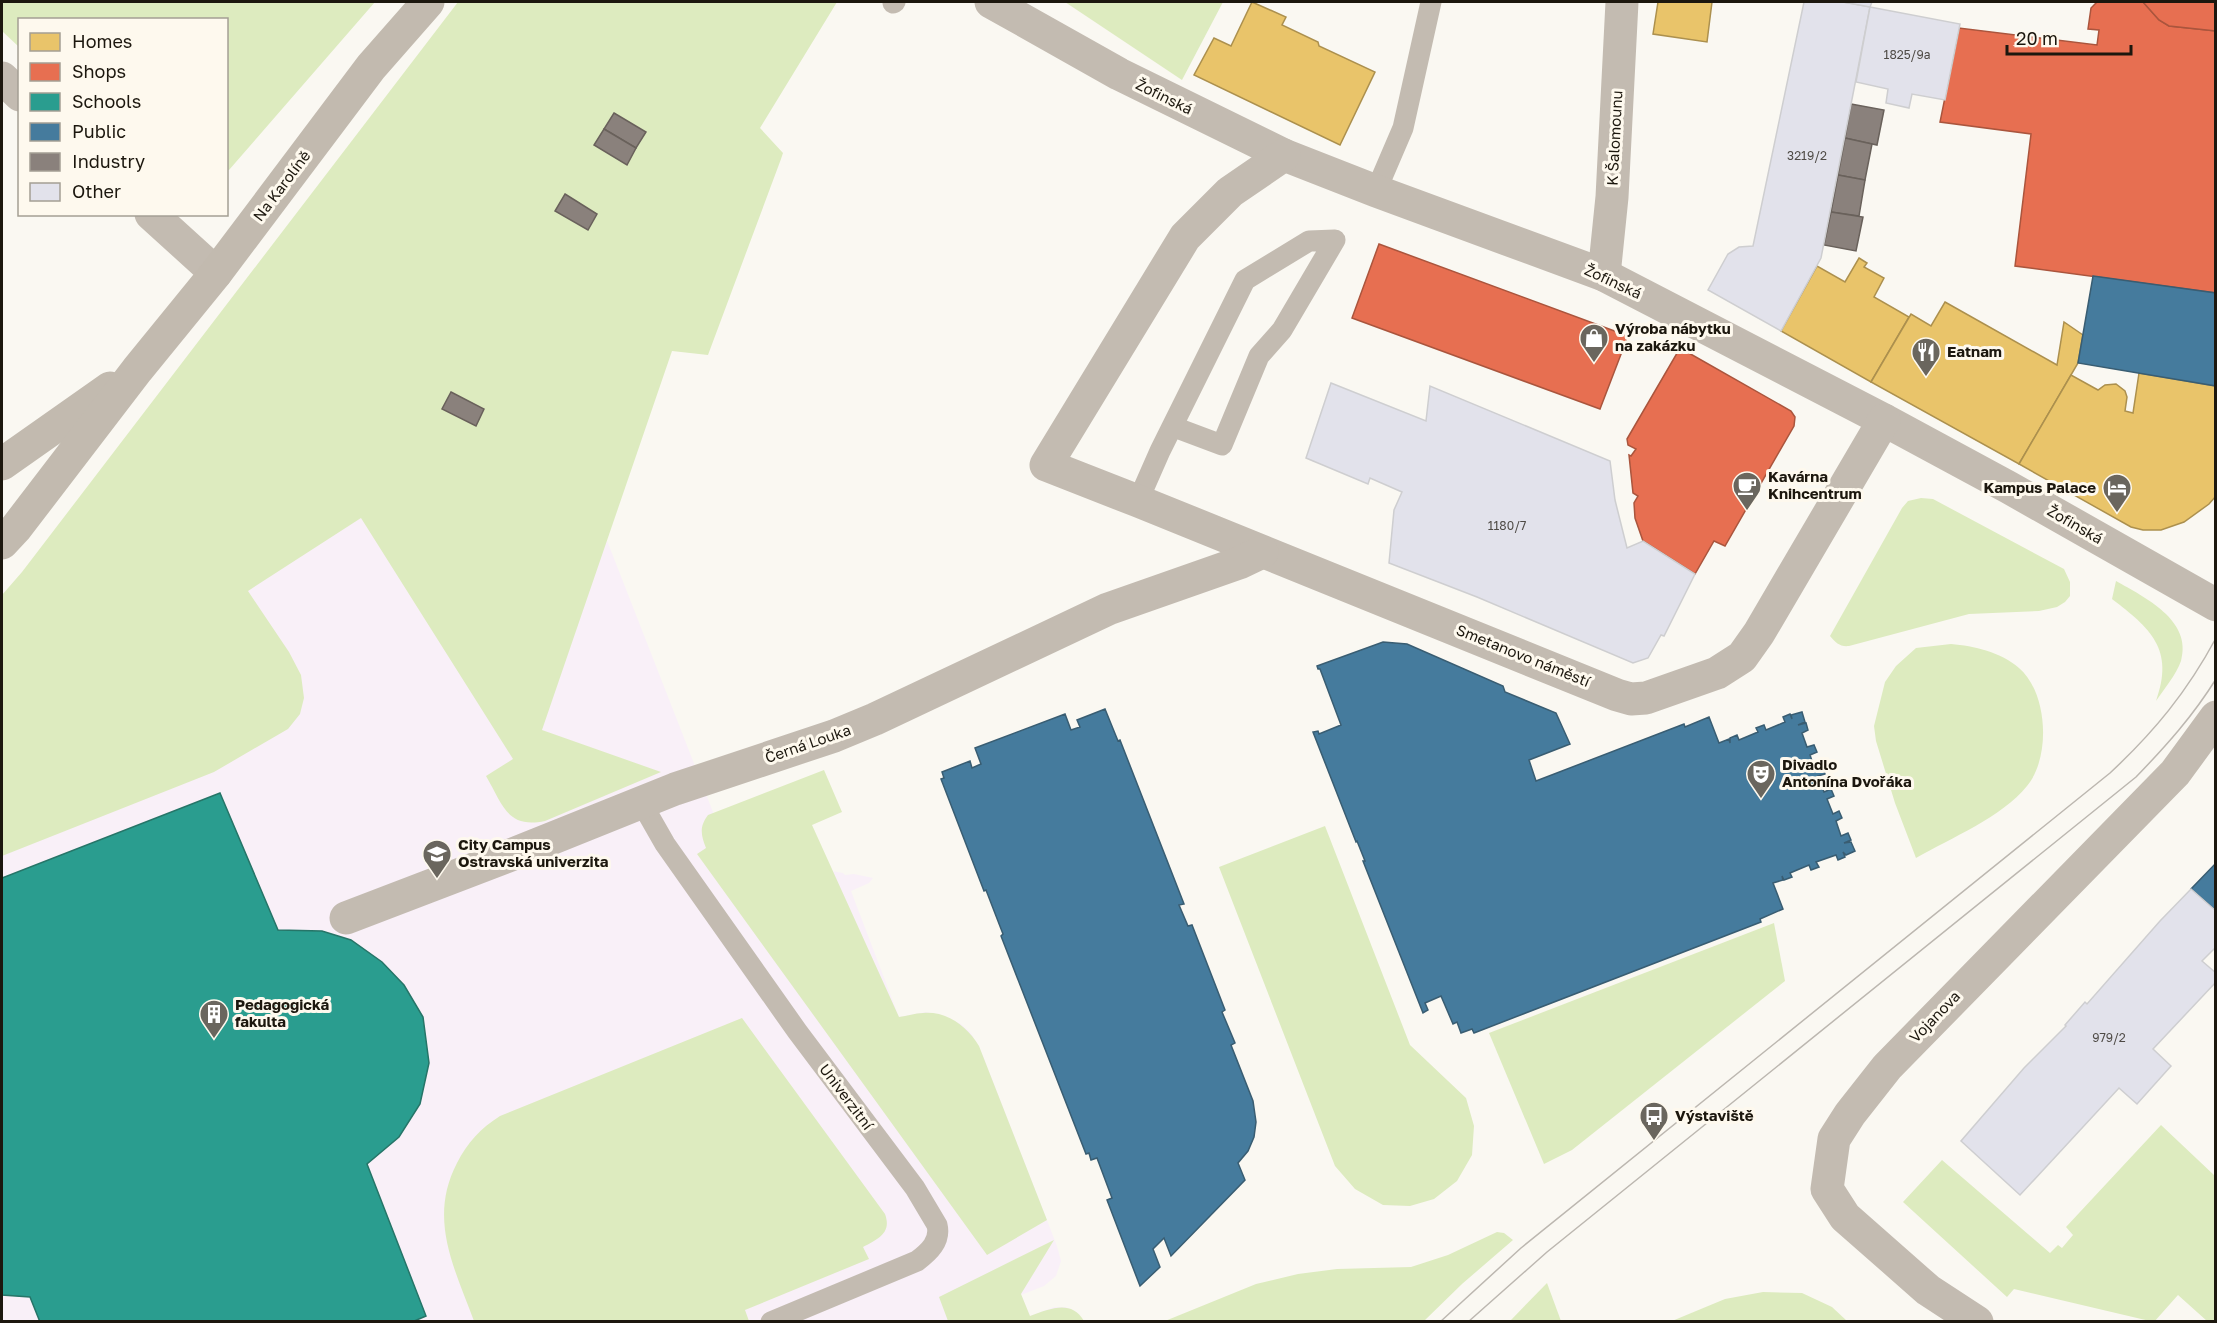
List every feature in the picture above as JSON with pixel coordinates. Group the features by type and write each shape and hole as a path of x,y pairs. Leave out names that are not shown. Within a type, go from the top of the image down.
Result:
{"street":[{"name":"Na Karolíně","path":"136,370 216,273 371,67 428,2"},
{"name":"Žofinská","path":"992,2 1119,74 1284,155 1604,275 1884,420 2216,605"},
{"name":"K Šalomounu","path":"1604,275 1612,197 1622,2"},
{"path":"2,78 18,93"},
{"name":"Smetanovo náměstí","path":"1284,155 1230,192 1185,237 1046,465 1631,699 1646,698 1668,692 1717,674 1742,657 1884,420"},
{"path":"153,216 216,273"},
{"path":"2,464 136,370"},
{"path":"2,543 16,528 136,370"},
{"name":"Černá Louka","path":"346,918 675,789 834,736 875,719 1108,609 1239,563 1262,552"},
{"path":"2172,580 2183,585 2198,584 2216,578"},
{"name":"Vojanova","path":"1977,1322 1929,1290 1845,1216 1827,1189 1834,1139 1850,1114 1887,1067 2175,773 2216,717"}],"lane":[{"path":"1376,191 1403,128 1431,2"},
{"path":"1138,501 1160,451 1245,280 1309,241 1335,240 1282,330 1259,356 1222,445 1173,427"},
{"name":"Univerzitní","path":"641,802 664,844 797,1031 915,1188 937,1225 938,1231 932,1247 917,1261 771,1322"}],"shaded area":[{"name":"City Campus Ostravská univerzita","path":"574,456 729,853 845,875 854,874 873,878 869,883 851,891 899,1017 926,1012 940,1015 961,1024 971,1033 984,1058 1057,1246 1061,1261 1056,1276 1044,1286 1021,1295 1030,1316 1054,1307 1066,1307 1076,1312 1084,1321 2,1322 2,784 166,605 398,500"}],"green space":[{"path":"2,2 375,2 229,170 228,18 18,18 18,46 2,31"},
{"path":"458,2 837,2 760,128 783,153 781,159 708,355 672,351 542,730 661,772 545,821 532,823 514,818 502,805 486,776 513,759 361,518 248,591 289,652 301,675 304,698 300,714 288,729 214,772 2,856 2,595 22,572"},
{"path":"1065,2 1223,2 1182,80"},
{"path":"1921,498 1933,499 2064,569 2070,582 2070,596 2057,607 2039,611 1969,614 1849,646 1838,644 1830,636 1902,508 1908,501"},
{"path":"2116,581 2140,594 2164,612 2180,633 2183,646 2181,661 2156,701 2161,683 2160,654 2148,630 2112,599"},
{"path":"1951,644 1987,651 2012,662 2019,668 2029,679 2036,693 2041,709 2043,743 2035,774 2027,786 2004,808 1916,858 1895,803 1876,741 1874,726 1885,682 1896,666 1916,648"},
{"path":"824,770 842,812 812,825 899,1017 920,1013 940,1014 956,1021 969,1032 979,1046 1047,1220 987,1255 697,854 706,848 702,831 703,823 708,815"},
{"path":"1325,826 1410,1045 1466,1098 1474,1126 1472,1155 1457,1181 1434,1199 1410,1206 1383,1205 1355,1189 1335,1166 1219,867"},
{"path":"1774,923 1785,981 1572,1150 1544,1164 1489,1033"},
{"path":"742,1018 885,1214 887,1226 885,1231 863,1247 869,1259 745,1310 749,1321 474,1321 452,1262 444,1223 449,1184 457,1163 475,1136 500,1116"},
{"path":"2161,1125 2215,1176 2215,1321 2207,1321 2178,1295 2154,1322 2014,1289 2007,1297 1903,1202 1942,1160 2050,1253 2058,1245 2062,1248 2073,1235 2066,1227"},
{"path":"1497,1232 1504,1233 1513,1240 1424,1321 1165,1321 1256,1284 1298,1274 1337,1269 1411,1267 1448,1255"},
{"path":"1054,1240 1021,1294 1030,1316 1052,1309 1066,1308 1079,1314 1084,1321 948,1321 939,1297"},
{"path":"1547,1283 1561,1321 1510,1321"},
{"path":"1763,1292 1802,1293 1832,1307 1847,1321 1672,1321 1725,1299"}],"building: Homes":[{"path":"1252,2 1286,17 1282,25 1318,42 1319,46 1375,72 1340,145 1194,75 1214,38 1231,46"},
{"path":"1658,2 1712,2 1707,42 1653,34"},
{"path":"1859,258 1867,263 1864,267 1884,278 1874,297 1909,317 1871,382 1781,331 1817,266 1845,282"},
{"path":"1945,302 2057,365 2064,322 2083,335 2078,363 2019,464 1871,382 1911,314 1931,326"},
{"path":"2139,373 2216,386 2216,496 2184,522 2161,530 2131,527 2019,464 2071,375 2098,390 2105,385 2116,384 2125,391 2127,397 2125,411 2133,413"}],"building: Shops":[{"path":"2097,2 2143,2 2159,20 2169,26 2216,31 2216,293 2015,266 2031,134 1940,122 1959,28 2097,45 2099,30 2088,29 2091,8"},
{"path":"2143,2 2216,2 2216,31 2169,26 2159,20"},
{"path":"1379,244 1628,336 1600,409 1352,318"},
{"path":"1680,348 1791,411 1795,417 1794,426 1725,546 1714,541 1695,574 1643,541 1635,518 1634,503 1638,496 1633,493 1629,455 1631,456 1636,449 1628,445 1627,439"}],"building: Schools":[{"name":"Pedagogická fakulta","path":"220,793 278,930 322,931 351,940 382,962 404,985 423,1017 429,1063 420,1104 399,1137 367,1164 426,1316 412,1322 40,1322 30,1297 2,1295 2,878"}],"building: Public":[{"path":"2093,276 2216,293 2216,386 2078,363"},
{"path":"1383,642 1407,644 1503,686 1505,692 1556,713 1570,744 1529,760 1536,781 1684,724 1685,727 1709,717 1719,743 1729,739 1730,743 1730,738 1737,735 1739,740 1758,732 1756,728 1764,725 1766,730 1785,722 1783,717 1790,714 1792,719 1791,715 1802,712 1805,722 1798,725 1806,723 1808,730 1802,733 1807,747 1814,745 1817,752 1810,755 1815,770 1823,767 1825,774 1818,776 1824,792 1831,789 1834,796 1827,799 1833,814 1839,811 1842,818 1836,821 1841,836 1848,833 1851,840 1844,843 1851,842 1855,851 1846,855 1843,852 1845,857 1838,860 1836,855 1816,862 1819,867 1811,870 1809,865 1790,873 1792,877 1784,880 1782,876 1783,880 1773,883 1783,909 1760,919 1761,922 1474,1033 1472,1029 1461,1033 1457,1022 1453,1024 1441,996 1425,1003 1428,1010 1423,1013 1313,732 1318,731 1319,734 1341,725 1317,666"},
{"path":"1105,709 1118,741 1120,740 1184,904 1179,905 1188,926 1192,925 1225,1010 1222,1012 1235,1043 1231,1045 1253,1101 1256,1122 1254,1137 1248,1151 1238,1163 1245,1180 1171,1256 1164,1238 1153,1249 1160,1267 1140,1286 1107,1200 1112,1198 1097,1158 1091,1160 1089,1153 1086,1154 1001,936 1003,934 986,890 984,891 941,779 944,778 942,772 970,761 972,768 981,764 975,748 1065,714 1071,730 1080,727 1077,720"},
{"path":"2216,863 2216,911 2191,889"}],"building: Industry":[{"path":"1851,104 1884,110 1877,145 1845,138"},
{"path":"614,113 646,132 636,148 604,129"},
{"path":"604,129 636,148 627,165 594,145"},
{"path":"1845,138 1872,144 1865,180 1838,175"},
{"path":"1838,175 1865,180 1859,216 1831,212"},
{"path":"565,194 597,214 588,230 555,211"},
{"path":"1831,212 1863,217 1856,251 1824,245"},
{"path":"451,392 484,409 476,426 442,409"}],"building: Other":[{"path":"1804,2 1843,2 1870,7 1821,258 1781,331 1708,290 1728,254 1739,247 1753,246"},
{"path":"1843,2 1872,2 1870,7"},
{"path":"1870,7 1960,24 1945,100 1912,94 1909,108 1886,103 1888,89 1856,82"},
{"path":"1331,383 1426,421 1430,386 1610,461 1615,500 1627,548 1643,541 1695,574 1664,636 1661,635 1648,658 1633,663 1477,597 1389,563 1394,510 1402,492 1370,478 1368,484 1306,458"},
{"path":"2191,889 2216,911 2216,947 2202,961 2216,973 2216,982 2153,1049 2171,1066 2137,1104 2119,1088 2020,1195 1961,1141 2024,1068 2066,1026 2085,1002 2087,1004"}],"tram line":[{"path":"1440,1322 1521,1248 2110,773 2169,710 2216,638"},
{"path":"1468,1322 1547,1252 2136,777 2179,730 2216,679"}],"place":[{"name":"Výroba nábytku na zakázku","path":"1594,364"},
{"name":"Eatnam","path":"1926,378"},
{"name":"Kavárna Knihcentrum","path":"1747,512"},
{"name":"Kampus Palace","path":"2117,514"},
{"name":"Divadlo Antonína Dvořáka","path":"1761,800"},
{"name":"City Campus Ostravská univerzita","path":"437,880"},
{"name":"Pedagogická fakulta","path":"214,1040"},
{"name":"Výstaviště","path":"1654,1142"}]}
